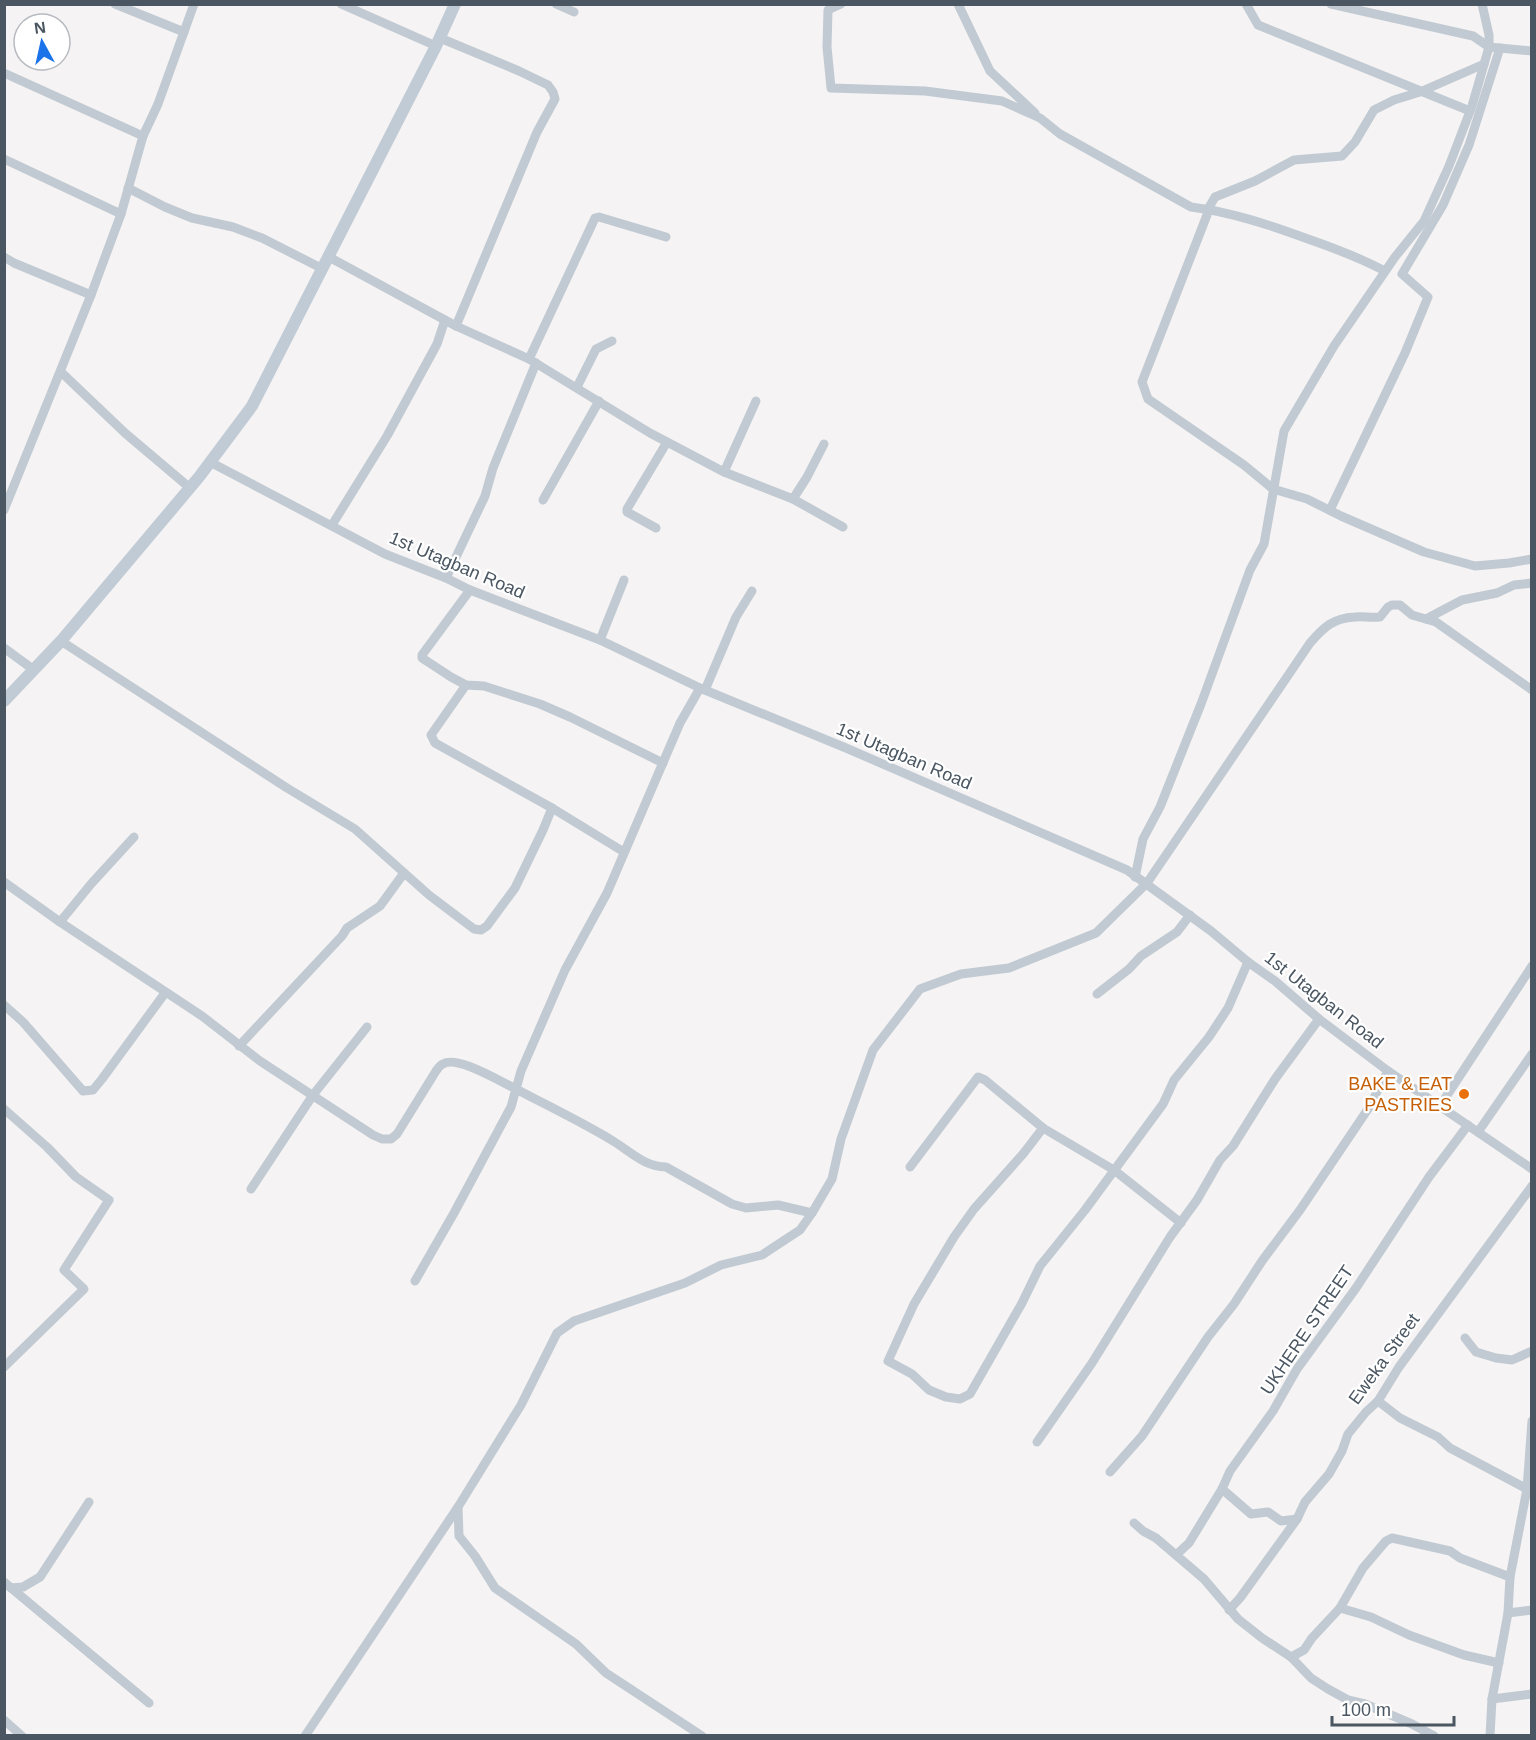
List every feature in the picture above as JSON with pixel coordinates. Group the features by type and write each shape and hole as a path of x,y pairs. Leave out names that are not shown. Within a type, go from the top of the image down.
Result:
{"main road":[{"path":"4,701 61,641 190,488 252,406 438,42 454,4"}],"street":[{"path":"115,4 184,32"},
{"path":"4,510 91,295 121,214 143,136 159,104 194,4"},
{"path":"341,4 519,71 548,86 553,92 555,99 537,132 456,326"},
{"path":"556,4 574,12"},
{"path":"841,4 828,10 827,47 831,88 925,91 1002,101 1040,118"},
{"path":"958,4 990,71 1060,134 1191,207 1267,224 1359,258 1385,271"},
{"path":"1246,4 1258,25 1470,111"},
{"path":"1331,4 1473,36 1489,47 1532,51"},
{"path":"1135,877 1143,840 1160,807 1250,570 1264,544 1284,431 1335,345 1385,271 1424,221 1449,166 1470,111 1489,47 1489,35 1482,4"},
{"path":"1330,510 1405,353 1428,297 1402,274 1443,205 1465,155 1500,48"},
{"path":"1484,64 1374,110 1355,142 1342,156 1294,160 1255,181 1215,197 1208,209 1142,382 1148,399 1244,465 1273,489 1307,499 1424,552 1475,566 1532,559"},
{"path":"4,73 143,136"},
{"path":"4,159 121,214"},
{"path":"128,188 192,218 233,227 326,263 532,361 667,442 724,472 793,499 843,527"},
{"path":"446,578 486,496 493,468 532,361 595,218 599,217 666,237"},
{"path":"4,257 91,295"},
{"path":"332,525 387,436 437,344 445,320"},
{"path":"577,387 596,349 612,341"},
{"path":"61,372 125,433 190,488"},
{"path":"543,500 599,401"},
{"path":"724,472 756,401"},
{"path":"656,528 627,512 627,509 667,442"},
{"path":"793,499 824,444"},
{"name":"1st Utagban Road","path":"210,462 385,554 470,590 600,640 703,689 846,748 1127,870 1211,931 1319,1019 1388,1071 1532,1169"},
{"path":"600,640 624,579"},
{"path":"1426,619 1462,600 1497,593 1514,585 1532,583"},
{"path":"470,590 422,658 466,685 484,686 540,704 663,763"},
{"path":"416,1281 511,1107 520,1071 565,970 607,892 680,723 703,689 736,617 752,591"},
{"path":"305,1736 458,1507 521,1405 557,1333 574,1321 685,1283 721,1265 762,1255 800,1230 832,1179 840,1139 873,1050 920,989 961,974 1009,968 1096,933 1147,883 1310,643 1324,627 1338,620 1358,616 1369,619 1380,617 1388,607 1400,605 1412,615 1436,622 1532,690"},
{"path":"61,641 278,782 355,829 429,895 474,929 481,930 487,926 514,888 552,807"},
{"path":"4,648 34,670"},
{"path":"466,685 431,735 432,740 552,807 624,852"},
{"path":"60,922 134,837"},
{"path":"239,1046 347,928 380,906 404,873"},
{"path":"4,882 201,1016 260,1061 382,1139 391,1139 397,1134 436,1071 443,1064 462,1063 516,1089 614,1142 639,1159 655,1167 666,1167 732,1204 746,1208 778,1205 812,1213"},
{"path":"1096,994 1129,969 1141,956 1177,932 1190,915"},
{"path":"1043,1128 974,1209 954,1237 914,1304 888,1361 912,1374 929,1390 946,1397 960,1399 970,1394 1022,1303 1040,1266 1085,1210 1162,1104 1174,1080 1209,1037 1228,1008 1248,962"},
{"path":"1440,1106 1532,966"},
{"path":"4,1005 23,1022 83,1092 93,1090 165,993"},
{"path":"1037,1442 1092,1363 1170,1237 1197,1200 1220,1160 1233,1146 1275,1079 1319,1019"},
{"path":"251,1188 313,1095 367,1027"},
{"path":"1478,1132 1532,1054"},
{"path":"1110,1472 1142,1436 1202,1346 1300,1210 1368,1109 1388,1071"},
{"path":"910,1167 978,1077 985,1080 1043,1128 1114,1170 1181,1223"},
{"path":"4,1109 47,1147 76,1177 109,1200 64,1270 84,1289 4,1367"},
{"name":"UKHERE STREET","path":"1176,1555 1189,1543 1222,1489 1230,1471 1273,1411 1297,1369 1356,1288 1429,1177 1468,1125"},
{"name":"Eweka Street","path":"1229,1610 1298,1519 1305,1502 1329,1474 1342,1451 1348,1434 1378,1401 1399,1367 1532,1186"},
{"path":"1465,1338 1476,1352 1496,1358 1512,1360 1532,1351"},
{"path":"1378,1401 1400,1418 1438,1437 1450,1448 1527,1490"},
{"path":"1490,1736 1492,1699 1508,1612 1510,1577 1527,1490 1532,1422"},
{"path":"1222,1489 1251,1514 1268,1512 1281,1521 1298,1519"},
{"path":"8,1585 23,1587 40,1577 89,1502"},
{"path":"458,1507 459,1536 495,1588 576,1644 606,1673 702,1736"},
{"path":"1134,1523 1156,1538 1204,1579 1216,1591 1229,1610 1262,1638 1291,1657 1311,1678 1348,1700 1365,1704 1434,1736"},
{"path":"1291,1657 1304,1650 1340,1608 1363,1568 1386,1540 1392,1538 1450,1551 1460,1558 1510,1577"},
{"path":"8,1585 149,1703"},
{"path":"1340,1608 1371,1617 1408,1635 1464,1655 1499,1663"},
{"path":"1508,1612 1532,1610"},
{"path":"1492,1699 1532,1694"},
{"path":"5,1723 22,1736"}],"place":[{"name":"BAKE & EAT PASTRIES","path":"1464,1094"}]}
